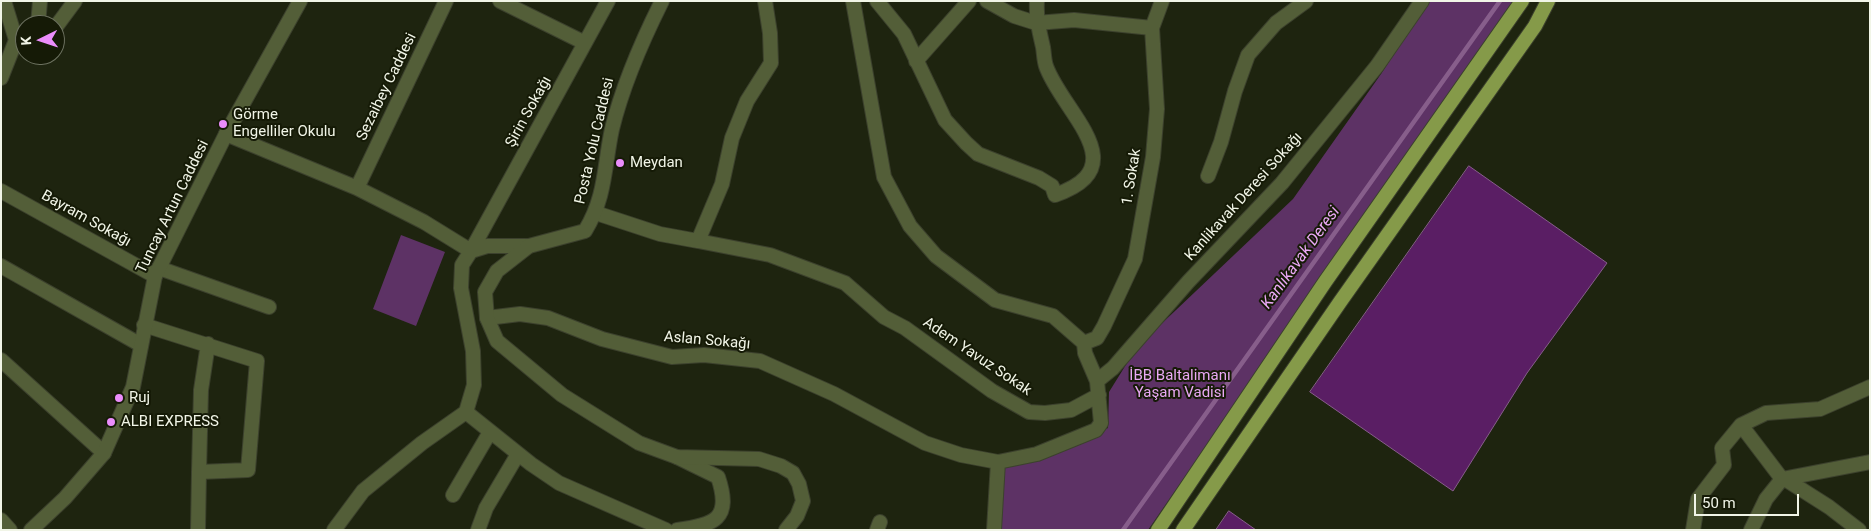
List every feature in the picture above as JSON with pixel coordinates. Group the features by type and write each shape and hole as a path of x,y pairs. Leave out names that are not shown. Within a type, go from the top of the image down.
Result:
{"main road":[{"path":"1158,530 1309,306 1522,1"},
{"path":"1183,530 1356,278 1534,26 1548,1"}],"street":[{"path":"4,1 15,27"},
{"path":"39,15 40,1"},
{"path":"65,15 75,1"},
{"name":"Tuncay Artun Caddesi","path":"31,530 65,498 104,453 133,387 144,325 157,272 226,134 300,1"},
{"name":"Sezaibey Caddesi","path":"356,188 446,1"},
{"path":"500,1 585,43"},
{"name":"Şirin Sokağı","path":"466,412 474,385 473,351 461,288 462,265 480,237 608,1"},
{"name":"Posta Yolu Caddesi","path":"662,1 628,72 612,130 603,187 596,213 586,231 529,246 497,271 485,292 487,318 496,341 562,395 639,443 677,457 759,459 782,466 793,474 799,484 803,501 797,516 786,530"},
{"path":"698,241 722,184 732,138 746,101 771,63 770,33 765,1"},
{"path":"853,1 884,177 910,226 936,256 996,300 1053,316 1084,343 1085,353 1097,381 1101,423 1096,430 1037,454 998,462 994,530"},
{"path":"877,1 904,34 945,120 966,143 978,154 1039,178 1052,186 1055,194 1075,188 1090,173 1094,151 1046,65 1036,23 1036,1"},
{"path":"916,61 969,1"},
{"path":"987,1 1014,16 1036,23 1074,20 1152,28"},
{"name":"1. Sokak","path":"1084,343 1097,338 1104,326 1134,259 1141,229 1153,157 1158,110 1152,28 1162,1"},
{"path":"1208,176 1221,142 1235,91 1248,55 1276,23 1306,1"},
{"name":"Kanlikavak Deresi Sokağı","path":"1097,381 1104,377 1188,282 1282,183 1377,66 1422,1"},
{"path":"1,78 15,49"},
{"path":"226,134 356,188 424,222 472,251 487,246 529,246"},
{"name":"Bayram Sokağı","path":"1,191 157,272 270,307"},
{"name":"Adem Yavuz Sokak","path":"596,213 660,234 770,255 845,283 884,317 905,328 992,390 1029,412 1046,413 1071,410 1099,395"},
{"path":"1,266 140,345"},
{"name":"Aslan Sokağı","path":"487,318 520,314 548,318 602,339 672,357 704,355 760,361 834,394 925,442 948,452 998,462"},
{"path":"144,325 257,361 248,470 199,472"},
{"path":"198,530 201,390 208,344"},
{"path":"1,360 104,453"},
{"path":"1694,530 1698,499 1724,465 1722,448 1741,426 1766,413 1820,409 1870,387"},
{"path":"334,530 363,491 422,443 466,412 518,454 559,482 666,530"},
{"path":"1741,426 1784,479 1829,507 1859,530"},
{"path":"452,495 490,432"},
{"path":"478,530 486,508 518,454"},
{"path":"677,457 718,477 724,496 719,515 707,526 677,530"},
{"path":"1751,530 1766,499 1784,479 1870,462"},
{"path":"1,520 10,530"}],"green space":[{"name":"İBB Baltalimanı Yaşam Vadisi","path":"1428,1 1515,1 1148,530 1000,530 1003,466 1031,461 1108,428 1109,392 1137,347 1293,199 1381,74"},
{"path":"401,235 445,252 416,326 373,309"}],"shaded area":[{"path":"1469,166 1607,263 1527,373 1453,491 1310,392"},
{"path":"1229,511 1256,530 1216,530"}],"waterway":[{"name":"Kanlıkavak Deresi","path":"1123,530 1500,1"}],"place":[{"name":"Görme Engelliler Okulu","path":"223,124"},
{"name":"Meydan","path":"620,163"},
{"name":"Ruj","path":"119,398"},
{"name":"ALBI EXPRESS","path":"111,422"}]}
